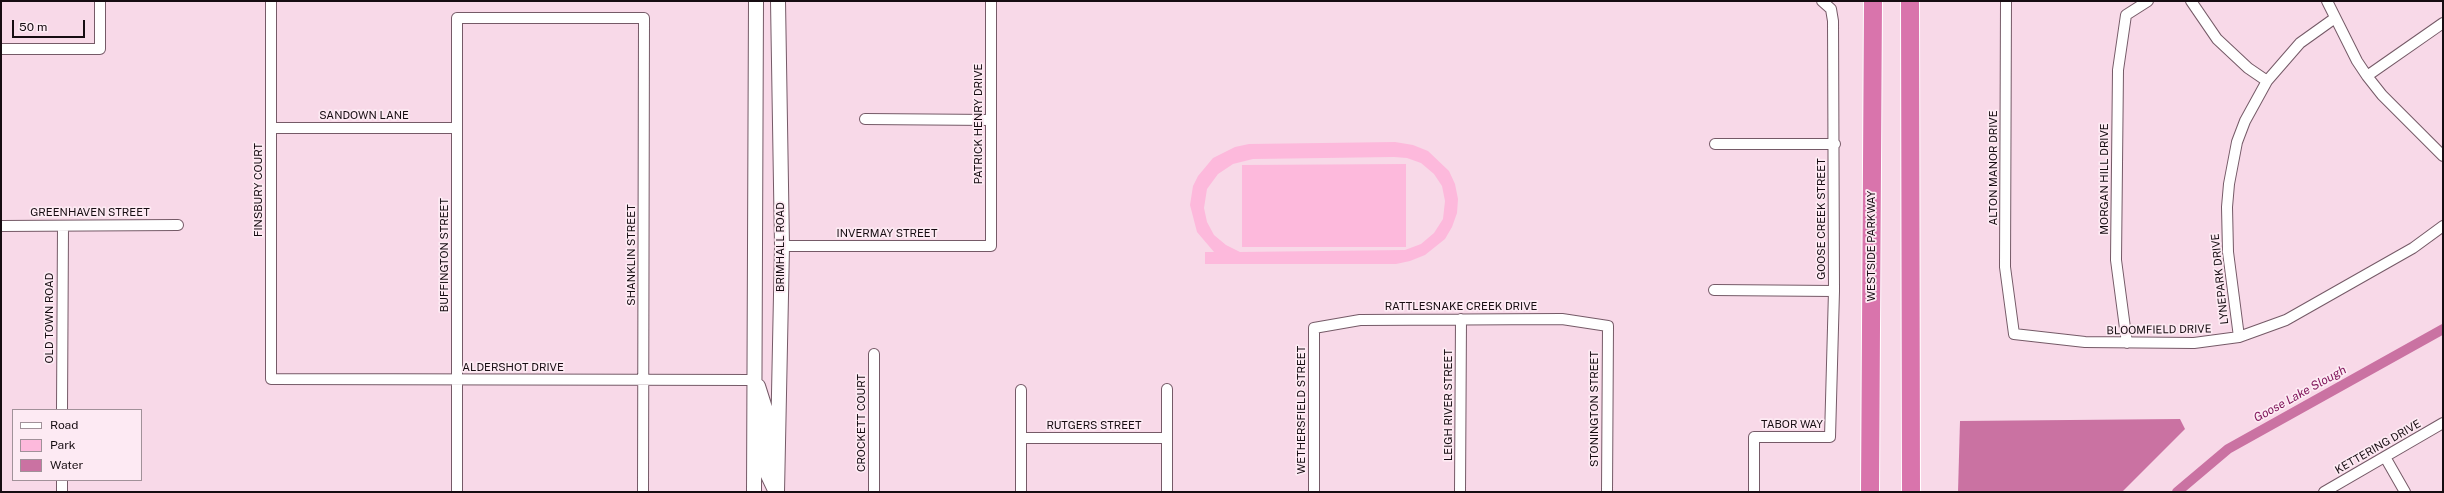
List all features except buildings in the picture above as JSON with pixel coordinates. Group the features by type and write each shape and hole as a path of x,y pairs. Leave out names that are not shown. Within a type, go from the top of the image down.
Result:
{"highway":[{"name":"WESTSIDE PARKWAY","path":"1870,492 1873,1"},
{"path":"1910,1 1911,492"}],"street":[{"path":"1,49 100,49 100,1"},
{"name":"FINSBURY COURT","path":"271,1 271,379"},
{"path":"754,492 756,1"},
{"name":"BRIMHALL ROAD","path":"776,492 782,246 778,1"},
{"name":"PATRICK HENRY DRIVE","path":"991,1 991,246"},
{"name":"ALTON MANOR DRIVE","path":"2006,1 2005,267 2014,334"},
{"name":"MORGAN HILL DRIVE","path":"2127,343 2116,260 2117,90 2126,16 2148,1"},
{"path":"2191,1 2217,39 2242,63 2267,81"},
{"path":"2327,1 2367,76 2382,95 2443,156"},
{"name":"GOOSE CREEK STREET","path":"1824,2 1833,16 1834,290 1830,437"},
{"name":"BUFFINGTON STREET","path":"457,492 457,18 644,18"},
{"name":"SHANKLIN STREET","path":"643,492 644,18"},
{"name":"LYNEPARK DRIVE","path":"2238,337 2228,252 2228,184 2236,149 2245,120 2267,81 2300,43 2335,18"},
{"path":"2367,76 2443,23"},
{"path":"865,119 991,120"},
{"name":"SANDOWN LANE","path":"271,128 457,128"},
{"path":"1715,144 1834,144"},
{"name":"GREENHAVEN STREET","path":"1,226 178,225"},
{"name":"OLD TOWN ROAD","path":"62,409 63,226"},
{"name":"BLOOMFIELD DRIVE","path":"2014,334 2085,342 2127,343 2194,343 2238,337 2286,320 2413,248 2443,226"},
{"name":"INVERMAY STREET","path":"782,246 991,246"},
{"path":"1714,290 1834,290"},
{"name":"RATTLESNAKE CREEK DRIVE","path":"1314,328 1360,320 1461,319 1562,319 1608,326"},
{"name":"LEIGH RIVER STREET","path":"1460,492 1461,319"},
{"name":"STONINGTON STREET","path":"1607,492 1608,326"},
{"name":"WETHERSFIELD STREET","path":"1314,328 1314,492"},
{"name":"CROCKETT COURT","path":"874,354 874,492"},
{"name":"ALDERSHOT DRIVE","path":"271,379 754,380"},
{"path":"754,380 761,390 765,408 764,467 776,492"},
{"path":"1021,390 1021,492"},
{"path":"1167,492 1168,390"},
{"name":"KETTERING DRIVE","path":"2324,492 2443,423"},
{"name":"TABOR WAY","path":"1754,492 1754,437 1830,437"},
{"name":"RUTGERS STREET","path":"1021,438 1168,438"},
{"path":"2385,457 2405,492"},
{"path":"62,481 62,492"}],"green space":[{"path":"1395,142 1413,145 1428,151 1449,171 1455,184 1458,199 1457,213 1452,227 1445,239 1425,255 1410,261 1396,264 1205,264 1205,252 1214,252 1197,232 1190,205 1193,186 1198,176 1213,158 1235,147 1249,144","holes":["1407,158 1421,163 1434,174 1442,186 1445,201 1443,219 1434,233 1421,244 1405,250 1240,252 1226,245 1214,235 1207,222 1204,208 1207,189 1218,174 1233,164 1253,159"]},
{"path":"1406,164 1406,247 1242,247 1242,165"}],"water":[{"path":"2180,419 2185,429 2122,492 1958,492 1960,421"}],"waterway":[{"name":"Goose Lake Slough","path":"2177,492 2228,449 2443,329"}]}
